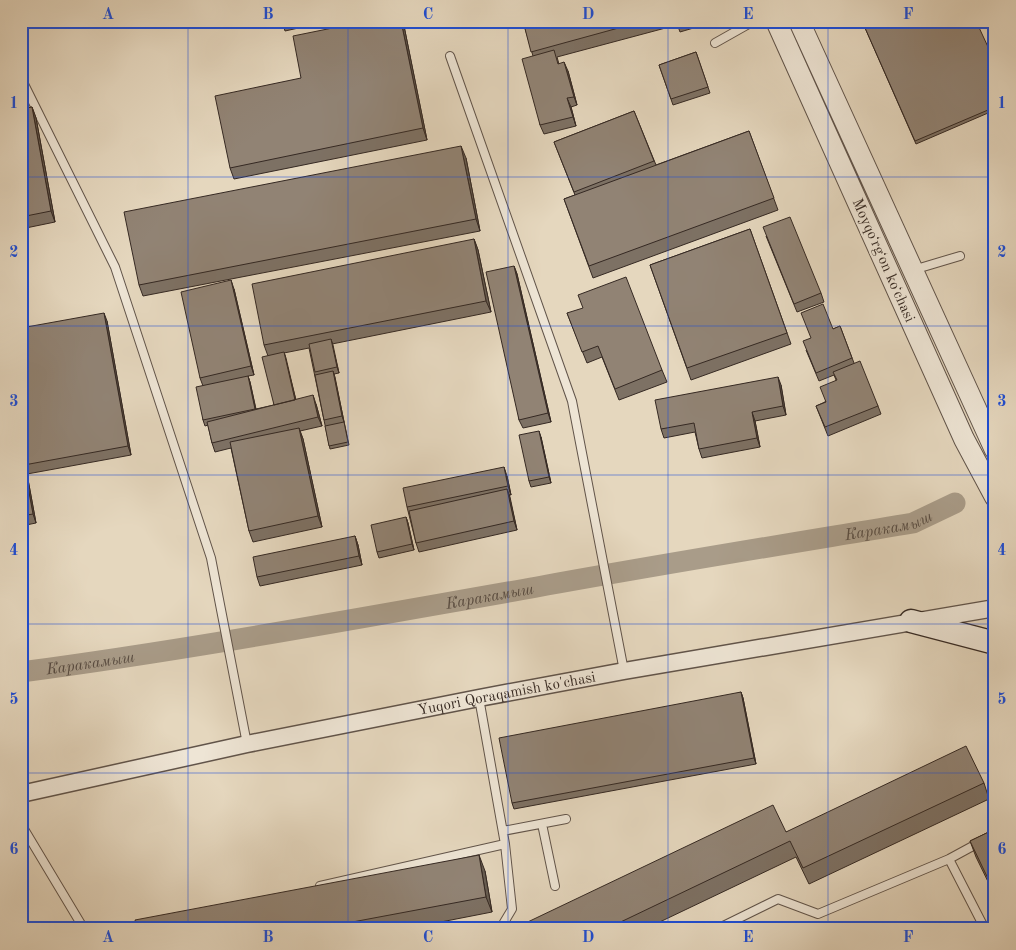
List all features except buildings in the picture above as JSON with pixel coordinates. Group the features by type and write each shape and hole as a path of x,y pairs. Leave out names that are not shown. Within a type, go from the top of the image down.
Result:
{"main road":[{"path":"911,621 995,643"}],"street":[{"name":"Moyqoʻrgʻon koʻchasi","path":"776,21 964,439 995,497"},
{"name":"Moyqoʻrgʻon koʻchasi","path":"799,21 985,432 995,450"},
{"name":"Yuqori Qoraqamish ko'chasi","path":"21,794 247,744 479,698 624,671 995,608"}],"lane":[{"path":"715,43 754,21"},
{"path":"450,56 572,401 624,671"},
{"path":"21,78 115,267 211,558 247,744"},
{"path":"913,270 960,256"},
{"path":"479,698 505,844 512,909 500,929"},
{"path":"503,832 566,819"},
{"path":"21,824 84,929"},
{"path":"542,824 555,886"},
{"path":"717,929 778,899 818,914 949,859 995,834"},
{"path":"312,887 505,844"},
{"path":"949,859 984,929"},
{"path":"128,929 157,922"}],"waterway":[{"name":"Каракамыш","path":"21,672 215,643 913,523 955,503"}]}
